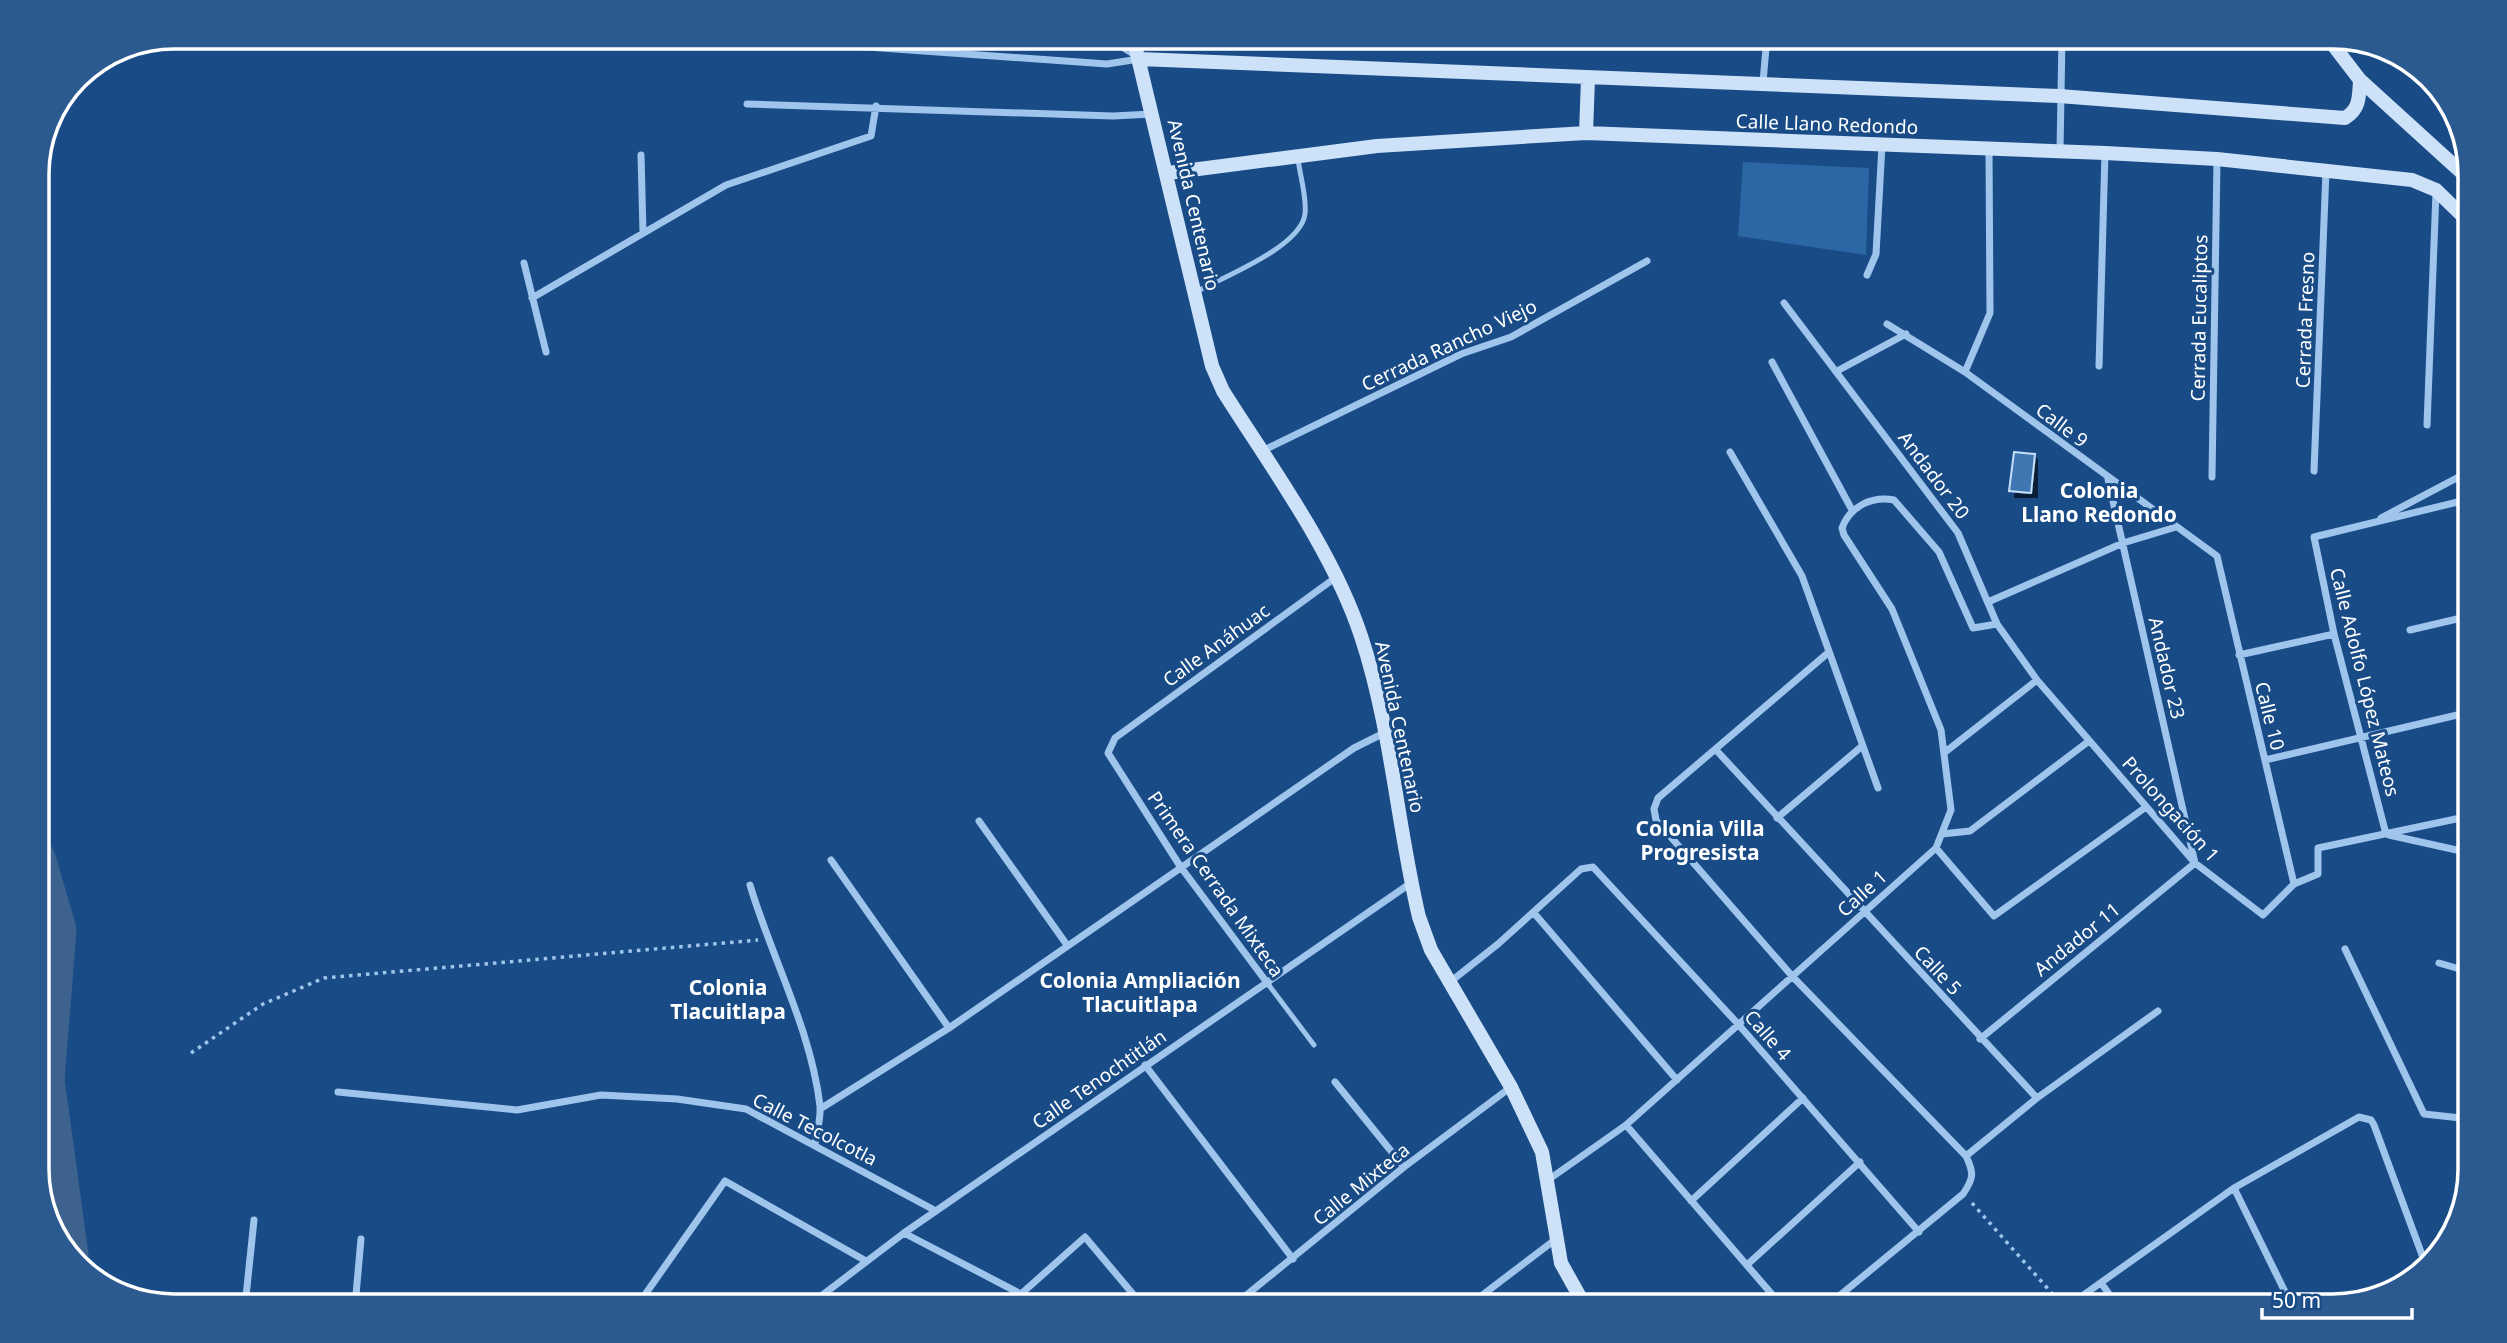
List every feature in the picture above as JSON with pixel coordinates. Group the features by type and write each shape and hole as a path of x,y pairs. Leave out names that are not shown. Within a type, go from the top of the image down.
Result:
{"street":[{"path":"896,49 1107,64 1139,59"},
{"name":"Avenida Centenario","path":"1136,49 1154,114 1212,366 1223,391 1335,578 1361,634 1384,733 1411,883 1431,950 1511,1087 1542,1152 1561,1263 1578,1294"},
{"path":"1763,82 1766,49"},
{"path":"2060,151 2061,49"},
{"path":"2336,49 2360,80 2458,169"},
{"name":"Calle Llano Redondo","path":"1139,59 2059,96 2345,118 2354,113 2359,104 2360,80"},
{"path":"1586,133 1588,79"},
{"path":"747,104 876,106 1113,116 1154,114"},
{"path":"532,298 726,185 871,136 876,106"},
{"name":"Calle Llano Redondo","path":"1168,173 1377,146 1586,133 2217,159 2412,180 2436,190 2458,211"},
{"path":"1867,275 1876,254 1882,145"},
{"path":"1965,372 1990,313 1989,149"},
{"path":"2099,366 2105,153"},
{"path":"641,155 643,233"},
{"name":"Cerrada Eucaliptos","path":"2212,477 2217,159"},
{"name":"Cerrada Fresno","path":"2314,471 2326,170"},
{"path":"2427,425 2436,190"},
{"name":"Cerrada Rancho Viejo","path":"1261,452 1461,354 1511,337 1647,261"},
{"path":"524,263 546,352"},
{"name":"Andador 20","path":"1784,303 1958,533 1997,624 2036,680"},
{"name":"Calle 9","path":"1887,324 1965,372 2108,480 2217,556"},
{"path":"1836,372 1906,334"},
{"path":"1772,362 1852,510 1872,500 1894,500 1939,552 1973,628 1997,624"},
{"path":"1730,452 1802,576 1861,747 1878,788"},
{"path":"2372,523 2458,477"},
{"name":"Andador 23","path":"2108,480 2195,863"},
{"path":"2372,523 2458,502"},
{"name":"Calle 1","path":"1548,1181 1626,1125 1936,848 1951,810 1941,730 1892,609 1844,535 1842,528 1852,510"},
{"name":"Calle Adolfo López Mateos","path":"2372,523 2314,537 2334,634 2386,834"},
{"path":"1988,602 2123,543 2176,527"},
{"name":"Calle 10","path":"2217,556 2294,884"},
{"name":"Calle Anáhuac","path":"1115,738 1335,578"},
{"path":"2410,630 2458,619"},
{"path":"2239,655 2334,634"},
{"path":"1829,652 1717,751 1658,798 1654,809 1656,820 1793,976 1966,1156 1974,1175 1963,1194 1842,1294"},
{"path":"1944,753 2036,680"},
{"name":"Prolongación 1","path":"2036,680 2195,863 2263,915 2294,884"},
{"path":"2265,760 2458,715"},
{"path":"820,1109 949,1028 1354,748 1384,733"},
{"name":"Primera Cerrada Mixteca","path":"1115,738 1108,753 1111,761 1180,866 1268,984"},
{"path":"1942,834 1970,831 2089,741"},
{"path":"1777,818 1861,747"},
{"name":"Calle 5","path":"1717,751 2037,1098"},
{"path":"1936,848 1994,916 2146,807"},
{"path":"2294,884 2318,874 2318,848 2458,819"},
{"path":"979,821 1067,945"},
{"path":"2386,834 2458,850"},
{"path":"831,860 949,1028"},
{"name":"Andador 11","path":"1980,1038 2195,863"},
{"name":"Calle 4","path":"1534,913 1587,867 1593,867 1738,1024 1919,1232"},
{"name":"Calle Tenochtitlán","path":"823,1294 904,1233 1411,883"},
{"path":"750,885 767,940 806,1038 820,1109 816,1144"},
{"path":"1450,982 1534,913 1676,1080"},
{"path":"2345,949 2424,1114 2458,1118"},
{"path":"2439,964 2458,969"},
{"path":"1966,1156 2037,1098 2158,1011"},
{"path":"1145,1066 1293,1259"},
{"path":"1335,1082 1404,1167"},
{"name":"Calle Mixteca","path":"1248,1294 1404,1167 1511,1087"},
{"name":"Calle Tecolcotla","path":"338,1092 517,1110 601,1095 677,1098 746,1109 816,1144 936,1211"},
{"path":"1691,1201 1803,1098"},
{"path":"2084,1294 2234,1188 2359,1117 2371,1120 2374,1125 2423,1257"},
{"path":"1626,1125 1772,1294"},
{"path":"1748,1264 1860,1162"},
{"path":"645,1294 725,1181 866,1261"},
{"path":"2234,1188 2286,1294"},
{"path":"246,1294 254,1220"},
{"path":"904,1233 1021,1294 1085,1237 1133,1294"},
{"path":"356,1294 361,1239"},
{"path":"1484,1294 1556,1239"},
{"path":"2101,1283 2109,1294"}],"lane":[{"path":"1123,49 1139,59"},
{"path":"1195,293 1287,243 1299,230 1305,215 1297,156"},
{"name":"Primera Cerrada Mixteca","path":"1268,984 1314,1045"}],"path":[{"path":"191,1053 263,1004 324,978 767,940"},
{"path":"1963,1194 2054,1294"}],"shaded area":[{"path":"1743,162 1869,168 1866,255 1738,236"}],"building":[{"path":"2014,452 2035,454 2031,493 2009,491"}],"waterway":[{"path":"49,899 58,930 49,1042"},
{"path":"49,1102 67,1234"}],"district":[{"name":"Colonia Llano Redondo","path":"2099,502"},
{"name":"Colonia Villa Progresista","path":"1700,840"},
{"name":"Colonia Ampliación Tlacuitlapa","path":"1140,992"},
{"name":"Colonia Tlacuitlapa","path":"728,999"}]}
